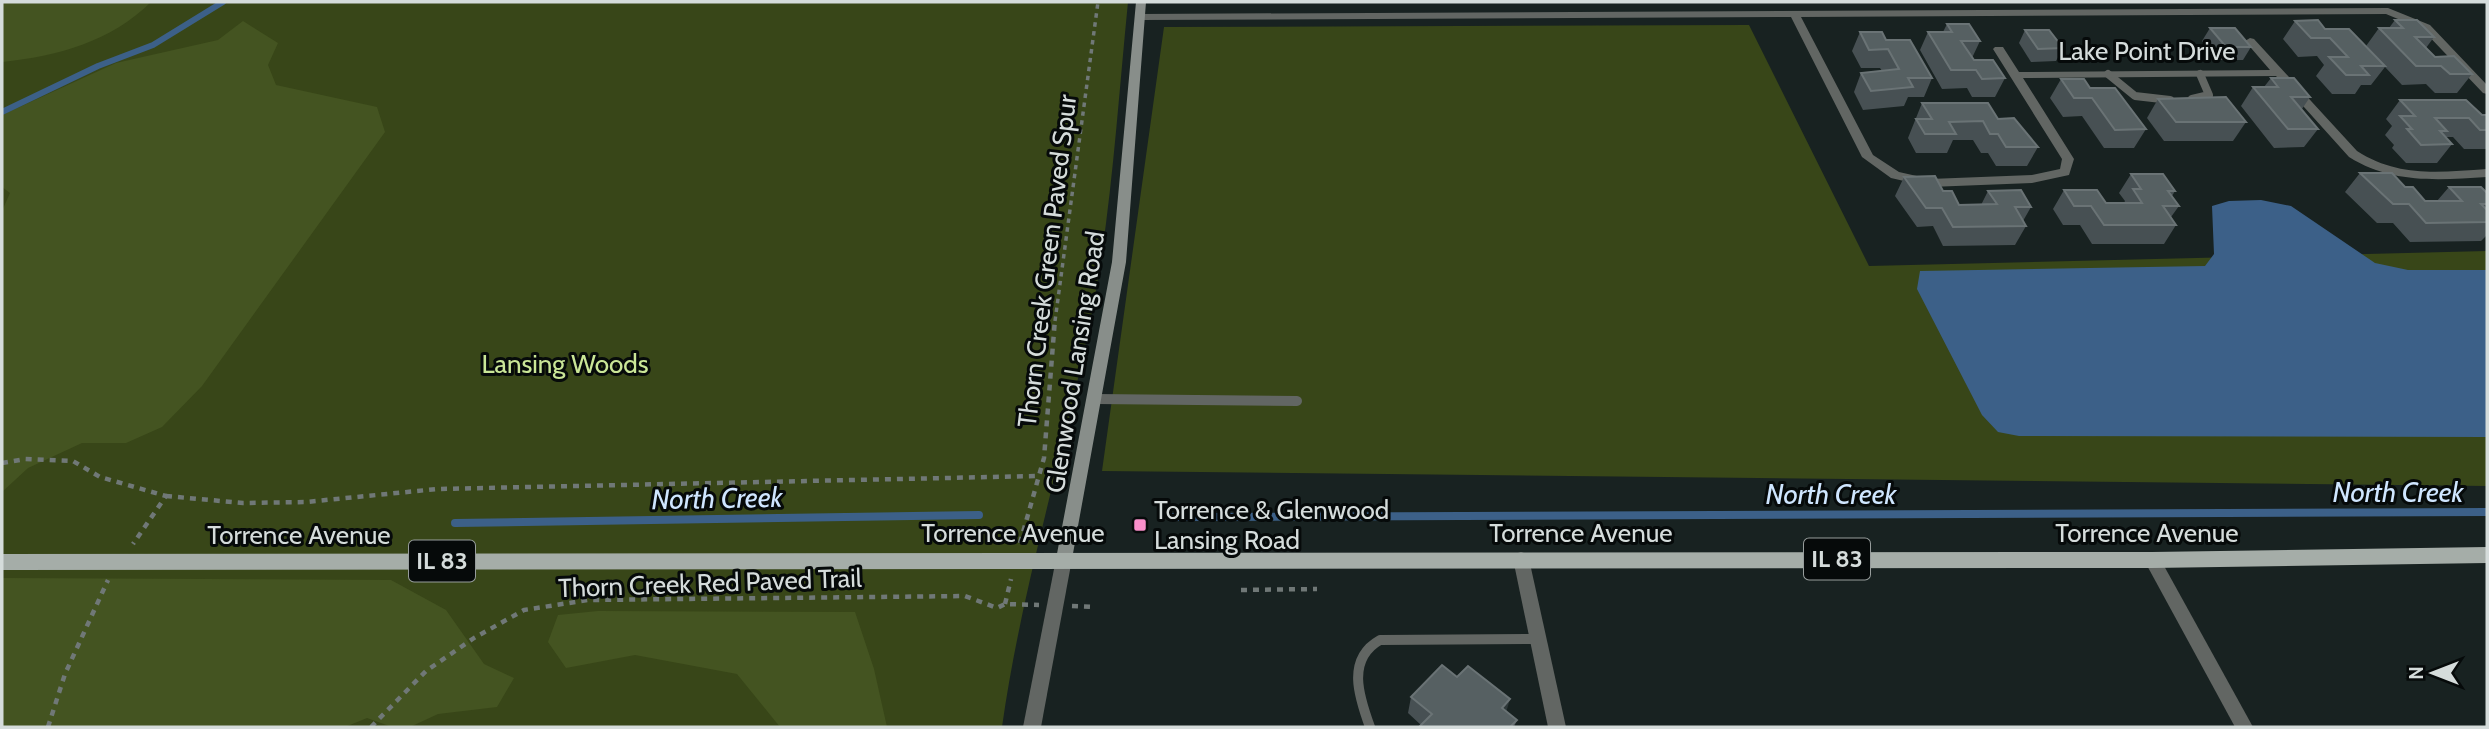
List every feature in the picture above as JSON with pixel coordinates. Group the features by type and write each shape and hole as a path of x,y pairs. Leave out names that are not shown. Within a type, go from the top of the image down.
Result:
{"main road":[{"name":"Glenwood Lansing Road","path":"1064,559 1096,399 1119,262 1141,2"},
{"name":"Torrence Avenue","path":"2,562 2152,560 2487,555"}],"street":[{"path":"1726,2 1732,15"},
{"path":"1140,17 1795,15 2338,6 2388,11 2426,27 2487,91"},
{"path":"1795,15 1868,157 1895,175 1930,183 2032,179 2065,172 2068,159 1999,49"},
{"name":"Lake Point Drive","path":"2250,41 2367,165 2411,176 2487,173"},
{"name":"Lake Point Drive","path":"2015,75 2278,73"},
{"name":"Glenwood Lansing Road","path":"1032,727 1064,559"},
{"path":"1521,559 1557,727"},
{"path":"2152,560 2244,727"}],"lane":[{"path":"2108,74 2124,92 2141,100 2175,100 2209,95 2200,74"},
{"path":"1096,399 1297,401"},
{"path":"1370,727 1357,671 1358,659 1366,645 1380,640 1537,639"}],"path":[{"name":"Thorn Creek Green Paved Spur","path":"1027,522 1044,458 1055,317 1098,2"},
{"path":"2,463 25,459 73,461 100,477 166,496 243,503 306,502 450,489 1038,476"},
{"path":"136,540 166,496"},
{"path":"48,727 65,674 106,583"},
{"path":"1241,590 1317,589"},
{"name":"Thorn Creek Red Paved Trail","path":"371,727 426,671 474,638 524,610 588,600 965,596 997,608 1005,604"}],"green space":[{"name":"Lansing Woods","path":"2,2 1128,2 1110,190 1094,302 1021,620 1002,727 2,727"},
{"path":"2,2 151,2 118,27 82,45 43,56 2,62"},
{"path":"243,21 278,43 268,65 276,85 377,107 385,132 202,386 162,427 126,443 82,443 28,468 2,492 2,211 10,193 2,187 2,115 116,63 218,40"},
{"path":"1749,25 1869,266 2487,251 2487,486 1102,471 1164,27"},
{"path":"2,578 391,580 446,610 484,664 514,678 497,707 438,714 410,727 392,727 367,718 345,727 2,727"},
{"path":"598,611 855,612 874,669 887,727 780,727 737,674 635,655 566,668 548,642 558,615"}],"water":[{"path":"2261,200 2291,206 2375,263 2408,270 2487,270 2487,437 2019,436 1998,432 1982,415 1917,289 1920,271 2205,266 2214,254 2212,206 2229,201"}],"building":[{"path":"2318,20 2325,29 2349,29 2385,66 2361,66 2369,75 2346,75 2329,57 2348,57 2330,38 2311,38 2295,21"},
{"path":"2395,20 2417,20 2434,37 2415,37 2435,57 2454,56 2472,74 2450,74 2441,66 2416,66 2379,28 2403,28"},
{"path":"1947,24 1969,24 1980,41 1961,41 1974,60 1993,60 2005,78 1982,79 1976,70 1951,70 1928,32 1952,32"},
{"path":"2210,28 2235,28 2251,47 2226,47"},
{"path":"2025,30 2049,30 2063,48 2038,49"},
{"path":"1860,32 1882,32 1886,40 1910,40 1932,78 1908,78 1913,87 1871,91 1861,73 1899,69 1888,49 1869,50"},
{"path":"2271,78 2294,78 2310,97 2291,97 2318,129 2288,129 2253,87 2278,87"},
{"path":"2061,79 2084,79 2090,88 2115,88 2146,129 2115,130 2092,98 2074,98"},
{"path":"2226,97 2246,122 2176,122 2158,99"},
{"path":"2400,100 2466,100 2482,115 2487,115 2487,130 2480,130 2469,118 2435,118 2447,131 2440,131 2452,144 2421,145 2400,116 2415,116"},
{"path":"1922,103 1988,103 1998,119 2014,118 2038,147 2006,147 1998,134 1990,134 1983,121 1949,122 1956,134 1925,134 1916,119 1932,119"},
{"path":"2360,173 2392,173 2405,187 2413,187 2425,201 2462,201 2449,187 2481,187 2487,193 2487,204 2481,204 2487,210 2487,222 2426,223 2409,204 2393,204"},
{"path":"2131,174 2163,174 2175,191 2168,191 2179,206 2163,206 2176,225 2104,225 2091,206 2074,206 2064,190 2097,190 2106,203 2142,203 2133,189 2141,189"},
{"path":"1935,176 1943,191 1952,191 1959,205 1997,204 1988,191 2021,190 2031,207 2015,207 2026,226 1953,227 1942,208 1926,208 1904,177"},
{"path":"1442,665 1457,677 1468,666 1510,699 1502,708 1517,720 1510,727 1419,727 1432,714 1411,697"}],"waterway":[{"path":"2,112 98,66 153,45 223,2"},
{"name":"North Creek","path":"1174,517 2487,512"},
{"name":"North Creek","path":"455,523 979,515"}],"place":[{"name":"Torrence & Glenwood Lansing Road","path":"1140,525"}]}
